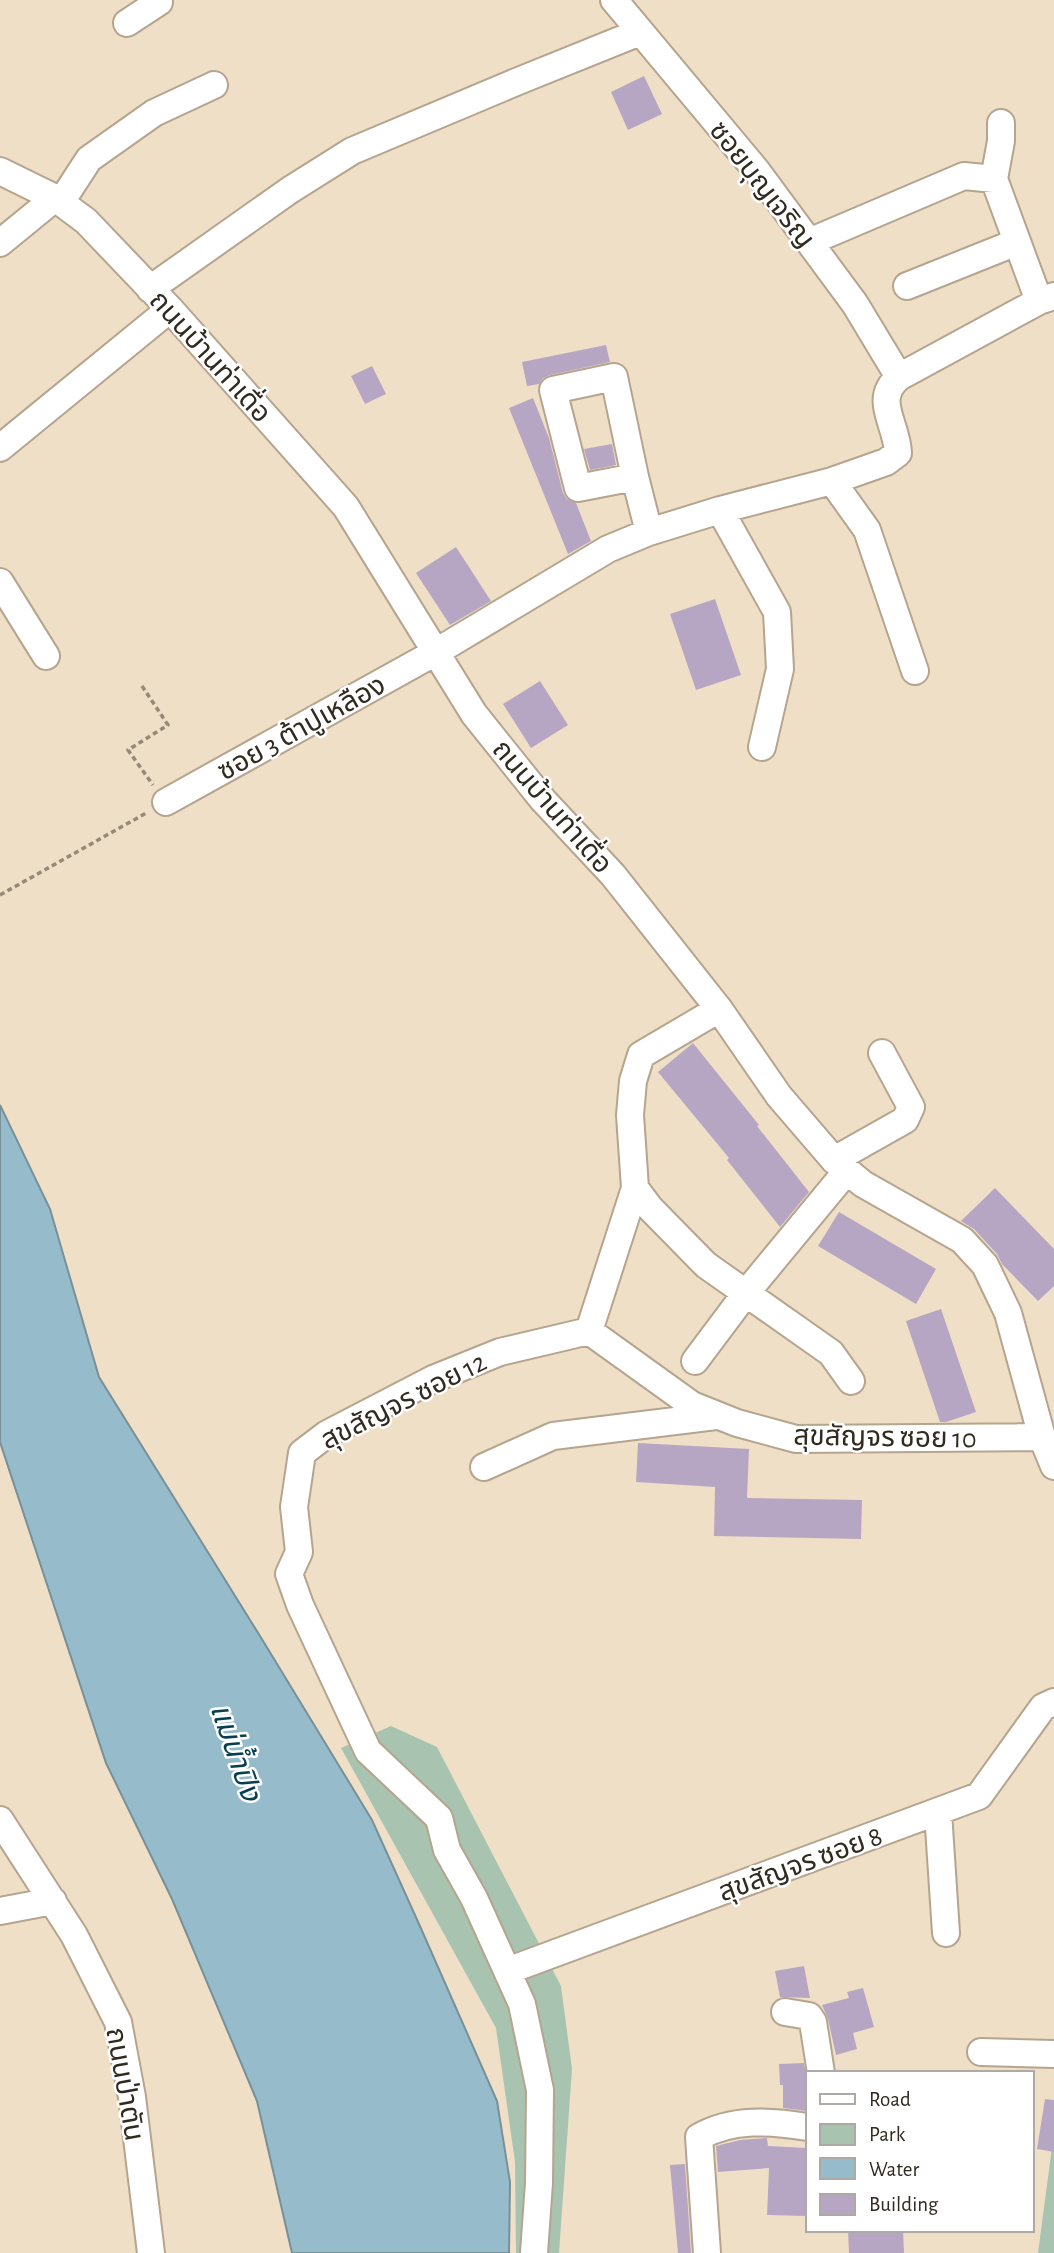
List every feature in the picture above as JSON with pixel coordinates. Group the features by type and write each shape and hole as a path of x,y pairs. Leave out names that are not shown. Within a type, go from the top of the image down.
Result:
{"street":[{"path":"127,23 159,2 158,0"},
{"name":"ซอยบุญเจริญ","path":"614,0 756,170 855,304 900,377"},
{"path":"150,289 290,190 352,151 640,32"},
{"path":"0,243 58,200 89,159 154,113 215,85"},
{"path":"900,377 1046,298 1017,242 994,179 1001,141 1001,123"},
{"name":"ถนนบ้านท่าเดื่อ","path":"0,171 58,200 86,221 170,309 346,507 483,725 543,800 613,875 719,1009 779,1096 840,1166 863,1184 962,1240 985,1265 1008,1313 1042,1437 1054,1466"},
{"path":"809,242 964,176 994,179"},
{"path":"906,286 1017,242"},
{"path":"0,448 170,309"},
{"name":"ซอย 3 ต้าปูเหลือง","path":"166,802 436,652 608,549 649,532 720,510 832,481 886,461 898,453 885,399 889,386 900,377"},
{"path":"635,477 649,532"},
{"path":"832,481 867,530 915,671"},
{"path":"720,510 777,612 780,669 762,747"},
{"path":"0,582 46,656"},
{"path":"589,1331 635,1188 630,1115 633,1081 641,1055 719,1009"},
{"path":"695,1361 840,1166 905,1121 911,1107 882,1053"},
{"path":"635,1188 650,1208 706,1265 831,1353 851,1381"},
{"name":"สุขสัญจร ซอย 10","path":"589,1331 692,1405 737,1423 796,1439 1042,1437"},
{"name":"สุขสัญจร ซอย 12","path":"507,1971 474,1898 447,1850 439,1818 368,1751 300,1605 289,1574 299,1552 294,1507 302,1453 327,1434 433,1379 500,1352 589,1331"},
{"path":"484,1466 553,1436 718,1415"},
{"name":"สุขสัญจร ซอย 8","path":"507,1971 979,1797 1042,1707 1054,1702"},
{"path":"938,1812 946,1933"},
{"name":"ถนนป่าตัน","path":"0,1820 74,1935 118,2022 132,2097 151,2253"},
{"path":"0,1910 53,1901"},
{"path":"507,1971 522,2004 540,2090 539,2183 534,2253"},
{"path":"785,2012 809,2016 813,2022 821,2071"},
{"path":"981,2052 1054,2054"},
{"path":"707,2253 699,2137 712,2129 730,2124 772,2123 806,2127"}],"path":[{"path":"0,895 166,802 128,750 168,725 142,686"}],"green space":[{"path":"391,1726 437,1747 561,1986 572,2069 559,2253 516,2253 515,2162 496,2028 341,1748"},
{"path":"1054,2132 1054,2253 1038,2253"}],"water":[{"name":"แม่น้ำปิง","path":"0,1105 50,1209 99,1377 372,1820 419,1924 497,2101 510,2182 509,2253 292,2253 257,2101 172,1899 106,1763 0,1442"}],"building":[{"path":"644,76 662,114 628,130 611,92"},
{"path":"606,345 610,362 550,375 543,378 539,384 527,386 522,362"},
{"path":"372,366 386,394 365,404 351,376"},
{"path":"533,398 549,438 563,493 567,499 576,503 591,541 568,554 509,408"},
{"path":"612,444 616,465 590,470 584,449"},
{"path":"456,547 491,601 450,625 416,573"},
{"path":"715,599 741,675 696,690 670,614"},
{"path":"540,681 568,725 531,748 503,704"},
{"path":"693,1043 809,1192 780,1227 727,1160 729,1158 658,1072"},
{"path":"995,1188 1054,1249 1054,1286 1038,1301 1002,1264 997,1254 974,1229 961,1221"},
{"path":"839,1212 936,1269 916,1304 818,1246"},
{"path":"941,1309 976,1412 946,1422 940,1422 906,1321"},
{"path":"638,1443 749,1449 747,1498 862,1500 861,1539 714,1536 715,1487 636,1482"},
{"path":"804,1966 810,1998 780,1997 775,1971"},
{"path":"863,1988 874,2027 853,2033 857,2049 836,2055 822,2005 849,1998 847,1992"},
{"path":"804,2063 806,2111 783,2108 779,2064"},
{"path":"1045,2099 1054,2100 1054,2152 1037,2149"},
{"path":"767,2138 768,2146 806,2148 806,2216 767,2215 769,2168 718,2172 716,2146 740,2140"},
{"path":"685,2164 691,2253 678,2253 670,2165"},
{"path":"848,2232 903,2232 904,2253 849,2253"}]}
